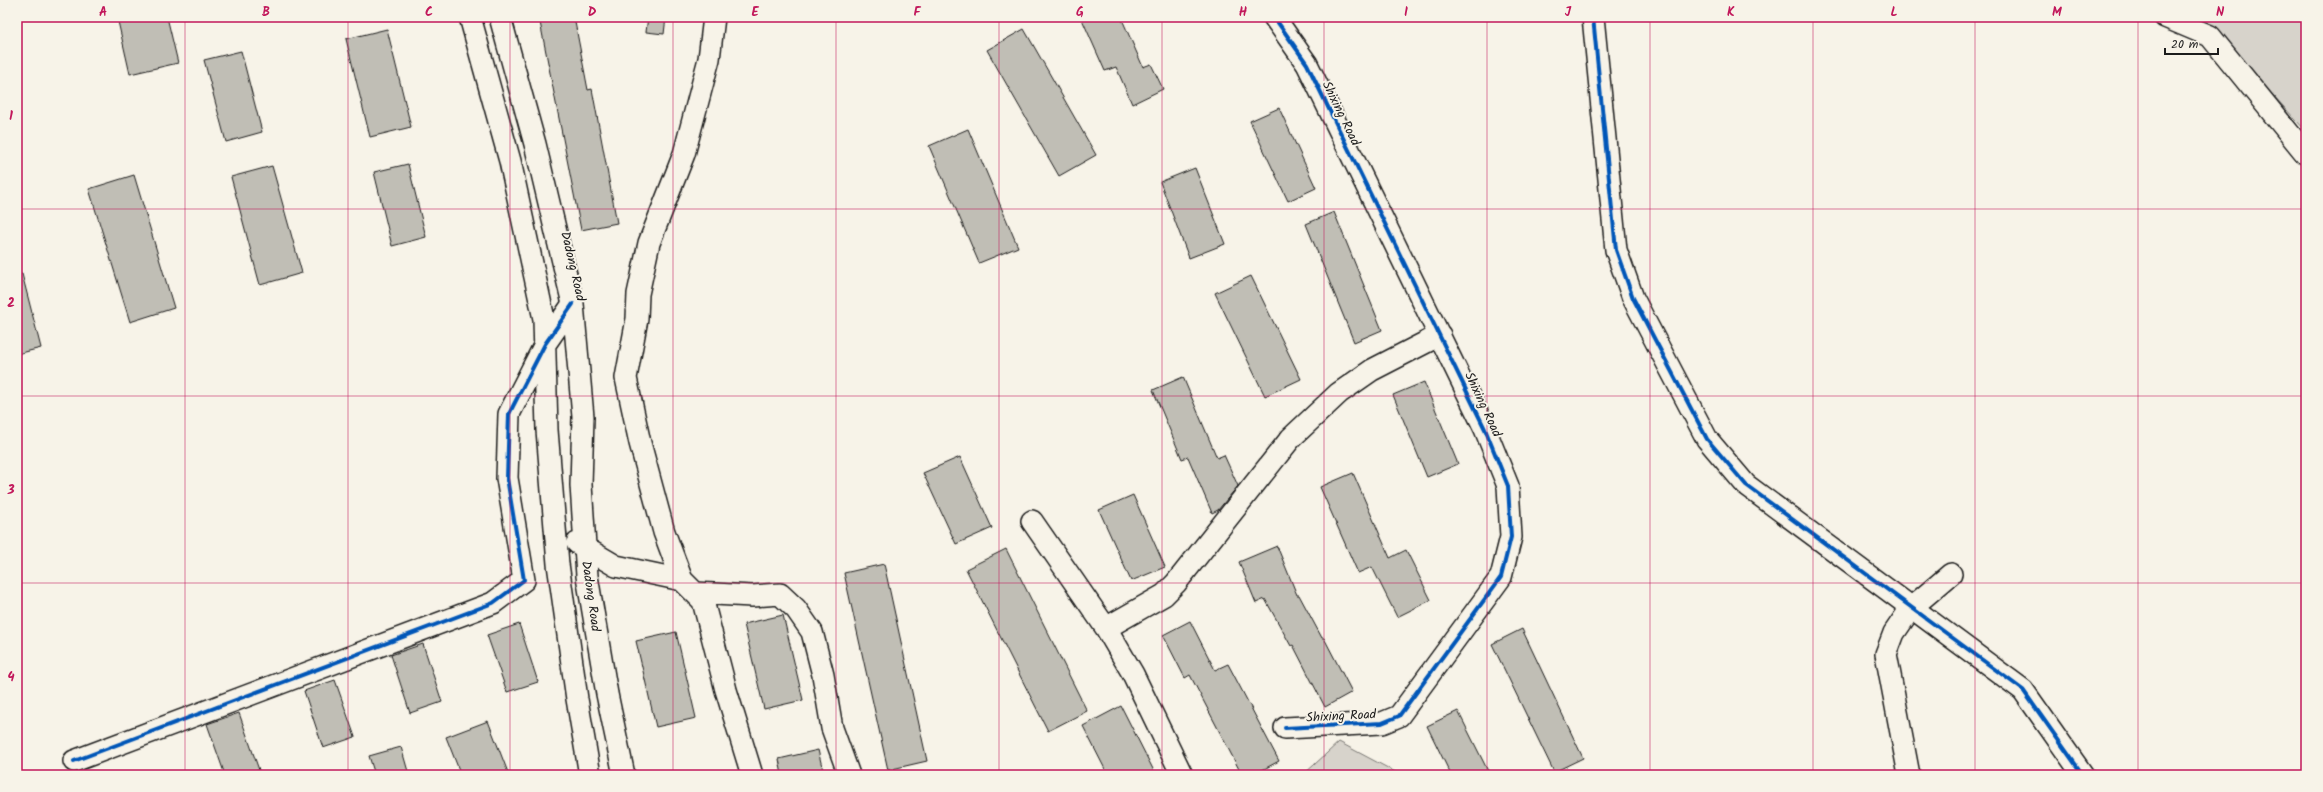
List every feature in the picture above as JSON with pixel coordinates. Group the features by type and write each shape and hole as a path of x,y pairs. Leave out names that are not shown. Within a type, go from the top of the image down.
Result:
{"street":[{"path":"470,17 510,161 544,319 547,430 555,533 576,691 590,775"},
{"name":"Dadong Road","path":"500,17 536,151 573,304 583,417 581,485 587,576 606,694 624,775"},
{"path":"714,17 709,59 684,154 648,243 638,294 637,319 626,378 640,443 664,532 688,587 703,601 726,690 752,775"},
{"name":"Shixing Road","path":"1274,17 1307,64 1485,429 1508,486 1511,536 1500,577 1399,716 1382,723 1285,728"},
{"path":"1593,17 1616,250 1633,298 1707,439 1746,486 2023,690 2083,775"},
{"path":"2165,17 2210,36 2306,154"},
{"path":"74,761 493,603 524,580 507,478 509,414 545,344 573,304"},
{"path":"1106,628 1164,594 1176,583 1290,438 1339,392 1372,370 1440,335"},
{"path":"1032,522 1106,628 1133,674 1182,775"},
{"path":"555,533 585,546 616,566 688,587 752,596 780,594 796,609 812,632 832,728 849,775"},
{"path":"1909,775 1886,654 1894,633 1911,608 1951,574"}],"shaded area":[{"path":"2174,17 2306,17 2306,131 2272,94"},
{"path":"1339,742 1401,775 1303,775"}],"building":[{"path":"117,17 167,17 178,63 130,74"},
{"path":"539,17 574,17 588,90 592,89 617,223 581,230"},
{"path":"648,17 666,17 664,34 646,32"},
{"path":"1081,17 1121,17 1143,67 1151,64 1163,89 1132,104 1116,67 1105,71"},
{"path":"387,29 411,127 370,137 346,39"},
{"path":"1024,29 1096,155 1059,176 987,50"},
{"path":"241,51 262,132 226,142 204,60"},
{"path":"1279,108 1316,188 1288,201 1250,121"},
{"path":"968,129 1018,247 979,263 929,146"},
{"path":"408,164 426,237 392,246 374,172"},
{"path":"272,166 302,273 260,285 231,177"},
{"path":"1195,168 1225,244 1189,258 1160,182"},
{"path":"134,175 174,308 130,322 89,189"},
{"path":"1334,212 1382,330 1354,342 1306,224"},
{"path":"22,274 41,348 17,354 17,275"},
{"path":"1251,276 1301,379 1265,396 1215,293"},
{"path":"1183,377 1217,458 1224,455 1238,486 1218,510 1212,513 1188,457 1182,459 1153,390"},
{"path":"1424,382 1458,464 1427,477 1393,395"},
{"path":"960,457 992,528 956,544 923,473"},
{"path":"1353,473 1390,558 1406,550 1431,600 1397,617 1372,567 1358,573 1320,487"},
{"path":"1133,495 1165,567 1131,581 1099,510"},
{"path":"1277,546 1297,595 1299,595 1322,638 1324,638 1352,692 1325,707 1293,645 1291,646 1265,599 1256,603 1239,562"},
{"path":"1006,549 1087,711 1048,731 966,569"},
{"path":"884,564 927,761 888,770 844,573"},
{"path":"783,615 803,700 764,709 744,624"},
{"path":"1190,621 1215,670 1228,664 1279,761 1253,775 1242,775 1190,675 1185,678 1163,635"},
{"path":"519,624 538,682 507,692 487,635"},
{"path":"1522,629 1583,758 1554,772 1492,644"},
{"path":"676,632 696,718 656,727 636,641"},
{"path":"423,644 442,702 410,713 391,655"},
{"path":"335,680 355,737 323,748 304,691"},
{"path":"1121,706 1156,775 1108,775 1083,726"},
{"path":"1458,711 1490,775 1451,775 1427,726"},
{"path":"239,713 259,770 244,775 225,775 207,724"},
{"path":"488,721 509,775 461,775 446,737"},
{"path":"401,747 409,775 375,775 369,756"},
{"path":"818,750 824,775 782,775 779,759"}],"cycle path":[{"path":"1274,17 1307,64 1485,429 1508,486 1511,537 1501,577 1399,716 1382,723 1285,728"},
{"path":"1593,17 1616,250 1633,298 1707,439 1746,485 2023,690 2083,775"},
{"path":"74,761 493,603 524,580 507,478 509,414 545,344 573,304"}]}
